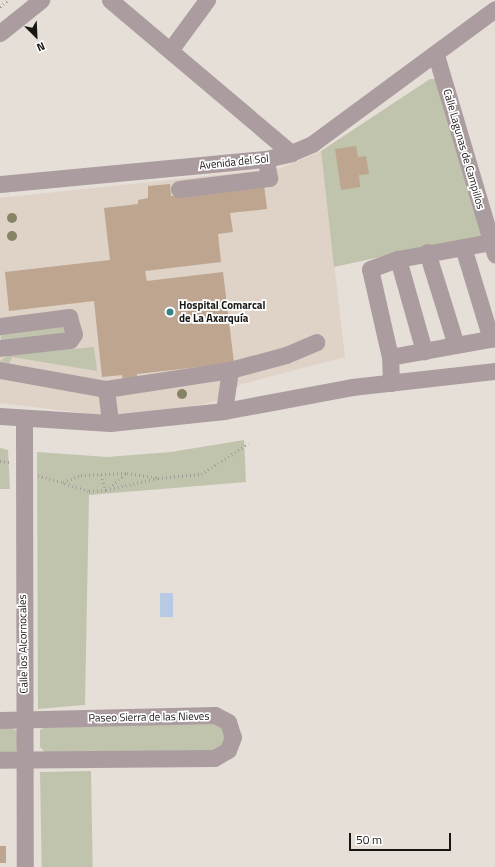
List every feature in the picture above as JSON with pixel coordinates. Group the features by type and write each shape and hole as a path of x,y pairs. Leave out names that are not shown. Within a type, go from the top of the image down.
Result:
{"street":[{"path":"0,33 41,0"},
{"path":"110,0 171,49 291,153"},
{"path":"171,49 207,0"},
{"name":"Avenida del Sol","path":"0,184 266,159 291,153 312,144 436,55 495,10"},
{"name":"Calle Lagunas de Campillos","path":"391,383 390,357 370,269 398,258 427,252 463,246 493,248 436,55"},
{"path":"179,189 269,178 266,159"},
{"path":"390,357 493,339 463,246"},
{"path":"427,252 456,345"},
{"path":"398,258 424,351"},
{"path":"0,326 69,317 74,334 70,340 0,348"},
{"path":"0,370 106,389 230,370 286,355 316,342"},
{"path":"224,411 230,370"},
{"path":"0,416 24,421 110,423 224,411 391,383 495,371"},
{"path":"106,389 110,423"},
{"name":"Calle los Alcornocales","path":"24,421 21,474 25,867"},
{"name":"Paseo Sierra de las Nieves","path":"0,720 215,715 228,722 233,737 228,750 214,758 0,760"}],"path":[{"path":"0,6 8,0"},
{"path":"21,474 62,482 89,491 106,490 158,478 201,474 248,444"},
{"path":"62,482 81,475 127,473 158,478"},
{"path":"106,490 127,473"},
{"path":"101,475 106,490"}],"shaded area":[{"name":"Hospital Comarcal de La Axarquía","path":"321,151 345,357 242,384 220,400 182,409 100,415 0,403 0,198 281,168"}],"green space":[{"path":"430,79 436,79 485,240 426,247 334,267 321,151"},
{"path":"67,323 68,337 1,342 0,328"},
{"path":"94,347 97,371 12,357 9,364 0,361 8,355"},
{"path":"244,440 246,482 89,495 85,705 38,709 37,452 107,457 171,452"},
{"path":"0,448 8,450 10,489 0,489"},
{"path":"213,722 226,729 225,746 218,751 47,755 40,747 40,730 48,725"},
{"path":"0,726 9,726 20,733 19,747 15,752 0,755"},
{"path":"91,771 93,867 42,867 40,772"}],"water":[{"path":"160,593 173,593 173,617 160,617"}],"building":[{"path":"356,146 358,157 366,156 369,174 359,175 360,187 341,190 335,149"},
{"path":"170,184 171,196 264,185 267,209 230,213 233,232 218,234 221,262 145,271 147,281 223,272 234,363 137,374 137,381 123,383 122,375 102,377 94,301 9,311 5,272 110,260 104,208 138,204 138,200 148,198 148,186"},
{"path":"0,846 6,846 6,863 0,863"}],"place":[{"name":"Hospital Comarcal de La Axarquía","path":"170,312"}]}
